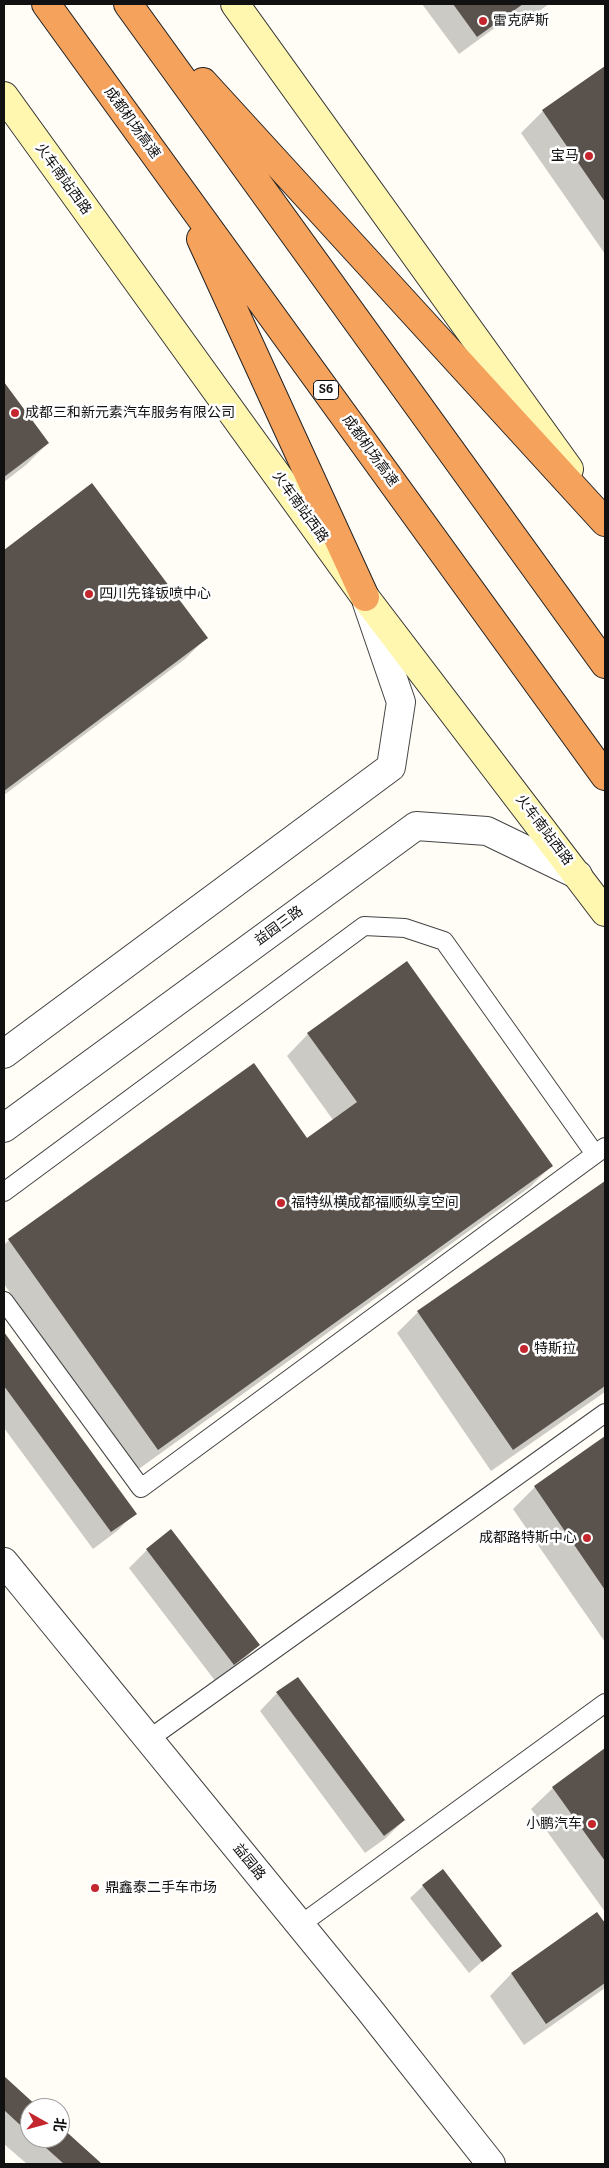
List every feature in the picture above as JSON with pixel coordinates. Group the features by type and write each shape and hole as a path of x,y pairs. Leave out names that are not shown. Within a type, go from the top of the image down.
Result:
{"highway":[{"name":"成都机场高速","path":"46,4 605,776"},
{"path":"130,4 605,521"},
{"path":"130,4 605,664"},
{"path":"177,185 365,597"}],"main road":[{"path":"235,4 605,521"},
{"name":"火车南站西路","path":"4,96 365,597 605,912"}],"street":[{"path":"4,1054 391,767 400,702 365,597"},
{"name":"益园三路","path":"4,1128 416,826 487,831 578,875"},
{"name":"益园路","path":"4,1562 300,1925 491,2164"}],"lane":[{"path":"4,1192 364,926 405,928 444,941 600,1150 141,1488 4,1301"},
{"path":"149,1740 605,1413"},
{"path":"300,1925 605,1703"}],"building":[{"name":"雷克萨斯","path":"453,4 523,4 477,37"},
{"name":"宝马","path":"605,66 605,202 542,110"},
{"name":"成都三和新元素汽车服务有限公司","path":"4,382 49,443 4,477"},
{"name":"四川先锋钣喷中心","path":"92,483 208,638 4,791 4,550"},
{"name":"福特纵横成都福顺纵享空间","path":"407,961 553,1166 158,1450 8,1239 254,1063 307,1138 357,1102 307,1033"},
{"name":"特斯拉","path":"605,1181 605,1386 513,1450 417,1311"},
{"path":"4,1332 137,1514 111,1532 4,1386"},
{"name":"成都路特斯中心","path":"605,1436 605,1590 534,1486"},
{"path":"171,1529 260,1645 234,1665 146,1549"},
{"path":"298,1677 405,1820 384,1836 276,1692"},
{"name":"小鹏汽车","path":"605,1748 605,1861 552,1787"},
{"path":"443,1869 502,1946 482,1962 422,1885"},
{"path":"597,1912 605,1923 605,1983 546,2024 511,1973"},
{"path":"4,2076 28,2098 20,2098 20,2125 4,2110"},
{"path":"70,2135 102,2164 64,2164 46,2148 70,2148"}],"place":[{"name":"雷克萨斯","path":"483,21"},
{"name":"宝马","path":"589,156"},
{"name":"成都三和新元素汽车服务有限公司","path":"15,413"},
{"name":"四川先锋钣喷中心","path":"89,594"},
{"name":"福特纵横成都福顺纵享空间","path":"281,1203"},
{"name":"特斯拉","path":"524,1349"},
{"name":"成都路特斯中心","path":"587,1538"},
{"name":"小鹏汽车","path":"592,1824"},
{"name":"鼎鑫泰二手车市场","path":"95,1888"}]}
